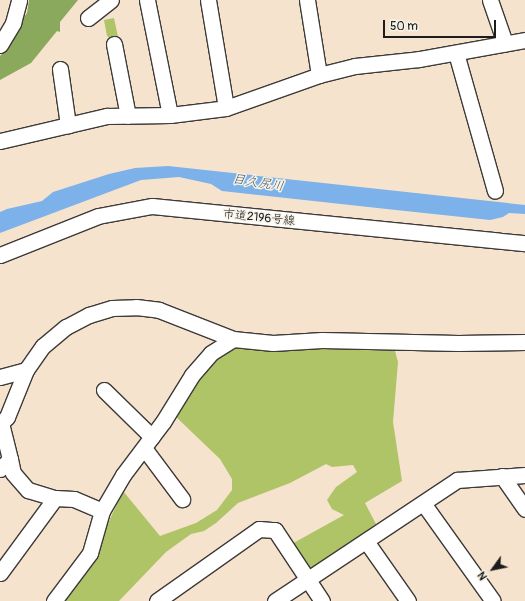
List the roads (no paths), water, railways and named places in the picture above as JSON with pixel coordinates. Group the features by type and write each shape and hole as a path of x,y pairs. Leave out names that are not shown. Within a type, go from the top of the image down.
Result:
{"street":[{"path":"0,46 13,23 19,0"},
{"path":"88,18 111,0"},
{"path":"147,0 170,116"},
{"path":"208,0 226,108"},
{"path":"307,0 319,75"},
{"path":"490,0 505,43"},
{"path":"0,141 14,140 68,124 107,116 170,116 226,108 319,75 355,66 456,53 525,40"},
{"path":"114,44 128,116"},
{"path":"456,53 495,191"},
{"path":"60,69 68,124"},
{"name":"市道2196号線","path":"0,255 98,216 152,206 525,243"},
{"path":"102,511 74,499 55,498 28,490 5,464 0,424 6,417 26,370 43,346 66,327 89,315 112,308 136,306 159,310 233,338 273,342 322,340 458,344 525,342"},
{"path":"54,601 90,553 102,511 123,475 148,443 192,375 211,353 233,338"},
{"path":"0,377 26,370"},
{"path":"104,390 148,443 182,499"},
{"path":"275,601 457,480 525,475"},
{"path":"502,476 525,509"},
{"path":"0,573 55,498"},
{"path":"423,502 493,601"},
{"path":"157,601 259,529 275,530 322,601"},
{"path":"366,541 408,601"}],"water":[{"name":"目久尻川","path":"168,166 525,205 525,214 509,213 503,217 490,220 396,210 222,191 211,184 179,177 141,180 0,233 0,212 7,209 42,201 53,192 109,174 135,168"}]}
